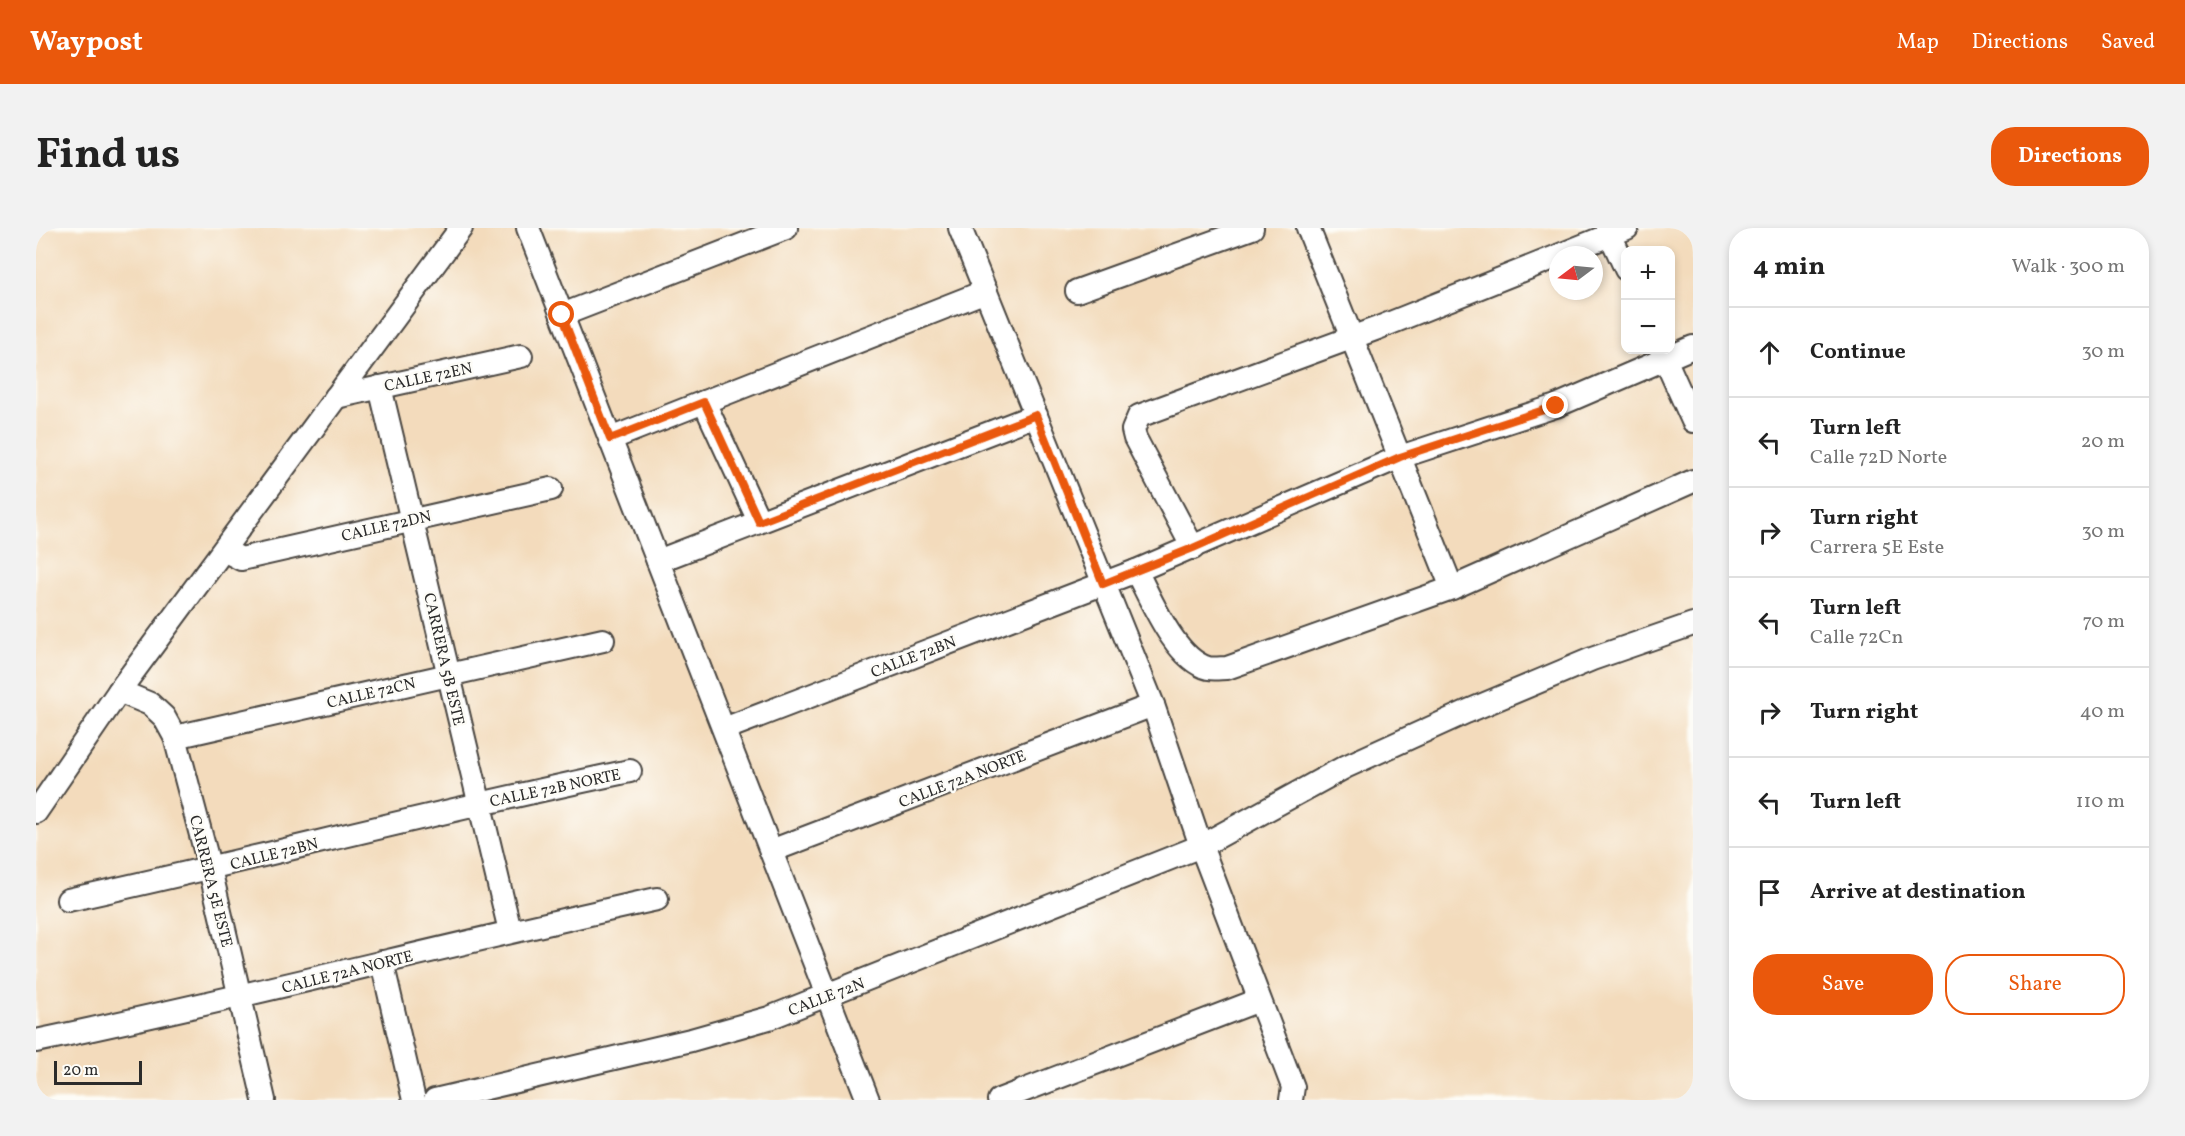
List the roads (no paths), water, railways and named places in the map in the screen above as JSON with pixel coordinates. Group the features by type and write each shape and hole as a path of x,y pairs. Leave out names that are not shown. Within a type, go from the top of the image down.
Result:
{"street":[{"path":"36,812 119,691 461,228"},
{"path":"528,228 868,1100"},
{"path":"562,315 786,228"},
{"path":"960,228 1153,705 1201,846 1293,1087 1291,1100"},
{"path":"1077,291 1252,228"},
{"path":"1308,228 1452,588"},
{"path":"1579,246 1615,230 1621,251"},
{"path":"1193,548 1135,438 1134,422 1139,416 1352,338 1549,259"},
{"path":"610,439 986,291"},
{"name":"CALLE 72BN","path":"1675,351 1693,346"},
{"path":"1663,354 1693,421"},
{"name":"CALLE 72BN","path":"724,729 1136,571 1400,457 1556,406 1663,354"},
{"name":"CALLE 72EN","path":"336,397 521,356"},
{"name":"CARRERA 5B ESTE","path":"380,387 510,931"},
{"path":"704,402 759,522"},
{"path":"658,561 1036,415"},
{"path":"1136,571 1167,631 1192,660 1209,668 1227,668 1452,588 1693,481"},
{"name":"CALLE 72DN","path":"224,550 241,559 412,518 551,489"},
{"name":"CALLE 72N","path":"435,1100 691,1040 770,1018 1201,846 1345,768 1466,712 1592,659 1693,624"},
{"name":"CALLE 72CN","path":"175,737 603,640"},
{"name":"CARRERA 5E ESTE","path":"119,691 150,704 164,717 175,737 210,869 264,1100"},
{"name":"CALLE 72A NORTE","path":"771,851 1153,705"},
{"name":"CALLE 72B NORTE","path":"479,802 630,771"},
{"name":"CALLE 72BN","path":"68,900 210,869 479,802"},
{"name":"CALLE 72A NORTE","path":"36,1041 240,997 510,931 657,899"},
{"path":"382,962 414,1100"},
{"path":"999,1100 1259,1000"}]}
